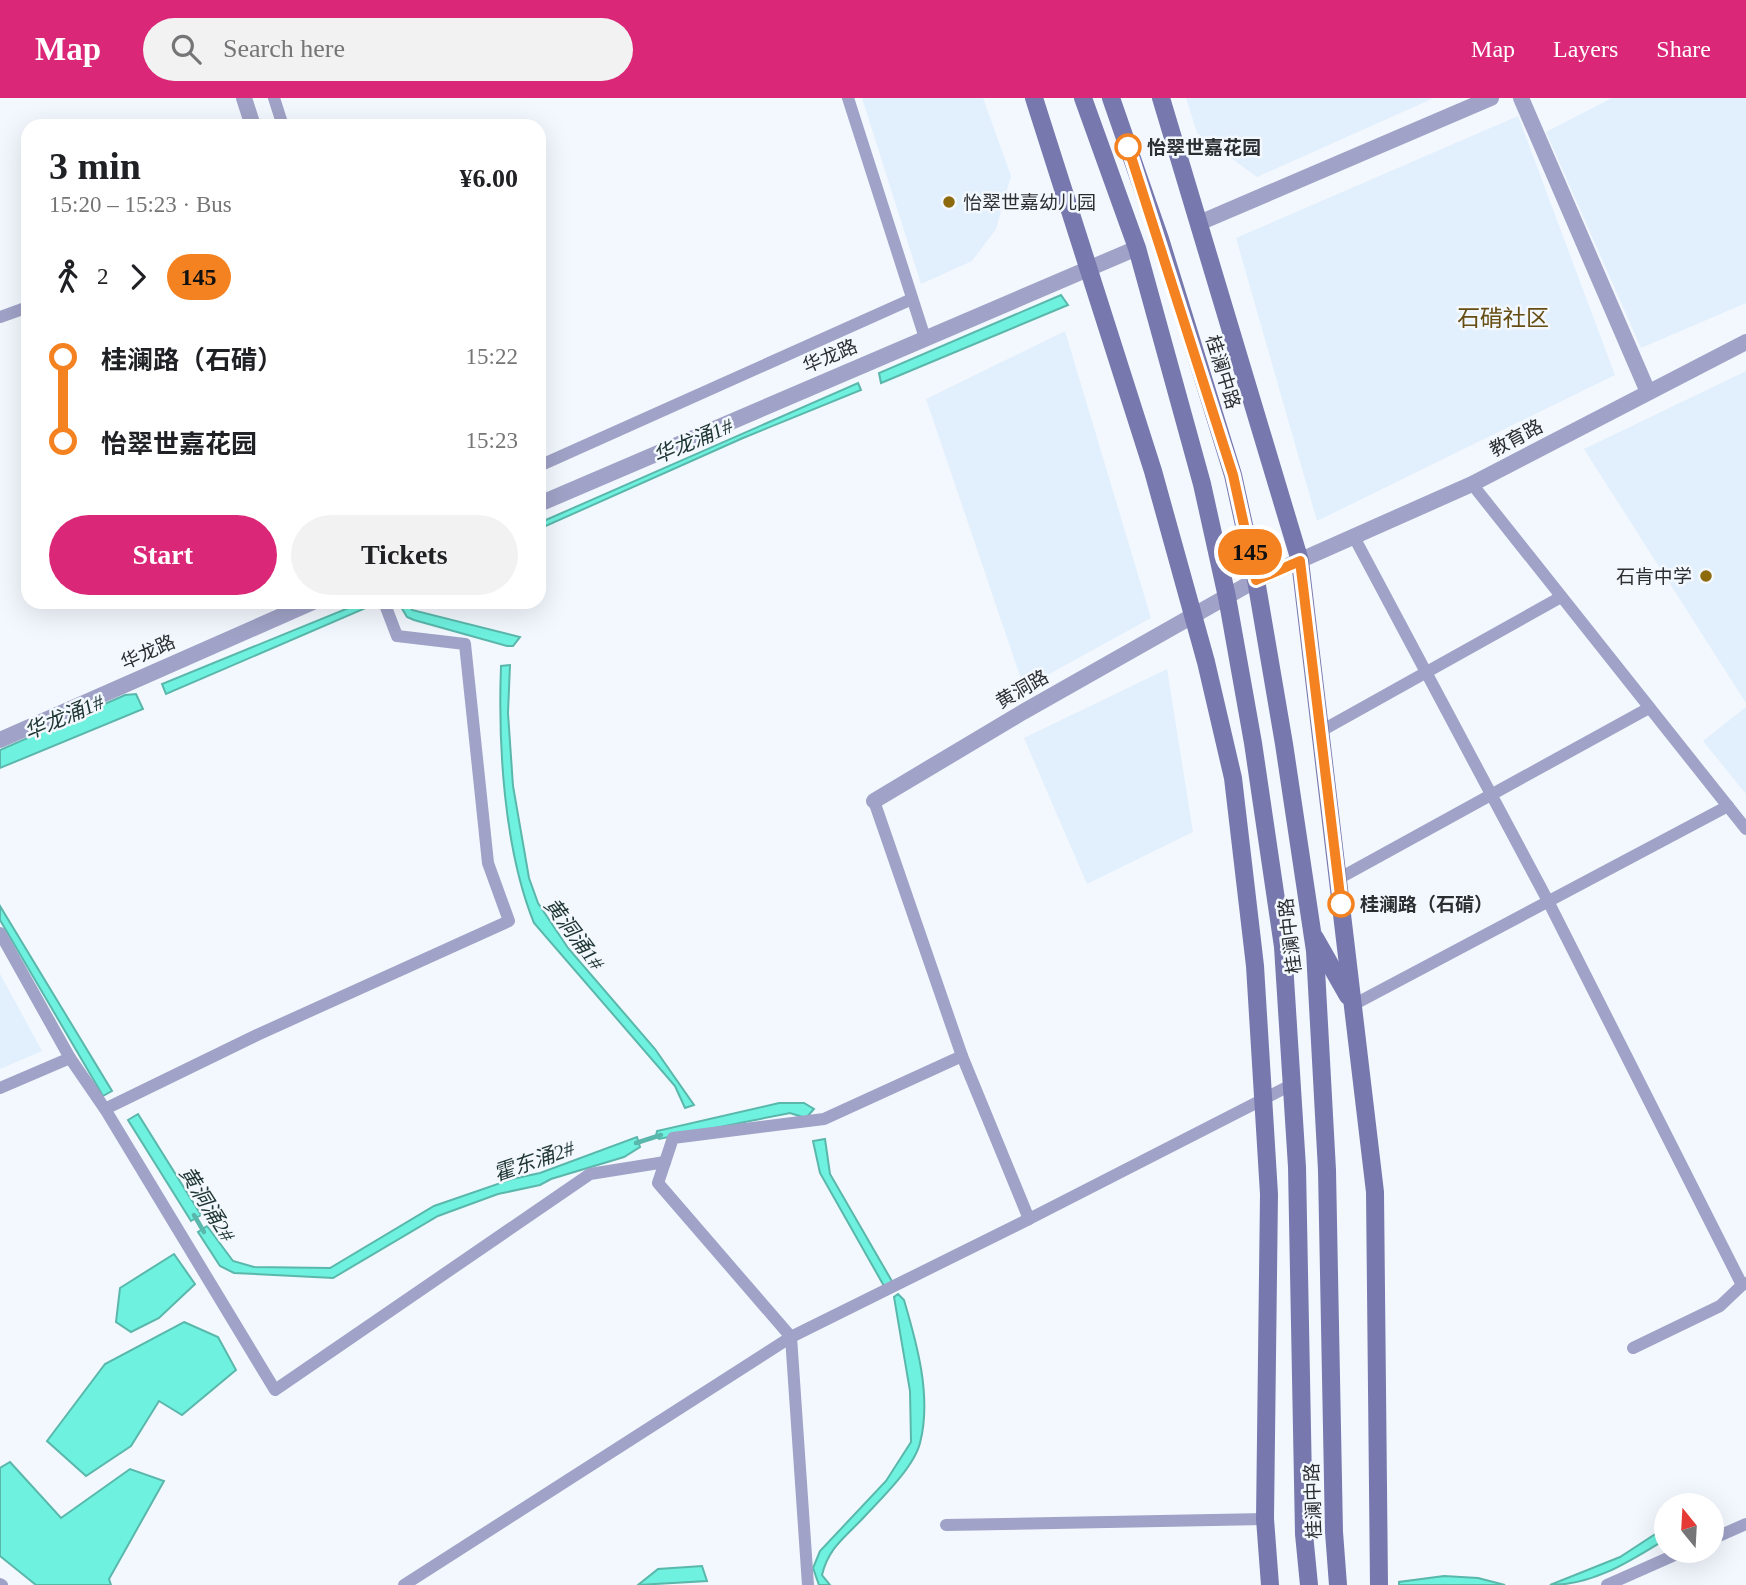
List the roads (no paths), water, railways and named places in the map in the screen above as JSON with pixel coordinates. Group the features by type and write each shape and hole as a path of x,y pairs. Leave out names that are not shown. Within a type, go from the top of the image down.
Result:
{"main road":[{"path":"1034,98 1153,471 1193,616 1233,778 1255,966 1269,1194 1265,1518 1270,1585"},
{"name":"桂澜中路","path":"1083,98 1137,248 1202,484 1227,597 1253,743 1283,947 1297,1167 1304,1534 1309,1585"},
{"name":"桂澜中路","path":"1111,98 1160,239 1233,475 1256,580 1312,933 1327,1170 1334,1532 1338,1585"},
{"path":"1161,98 1300,561 1376,1192 1379,1585"},
{"path":"1312,933 1353,1005"}],"street":[{"path":"244,98 251,119"},
{"path":"274,98 282,119"},
{"path":"848,98 925,338"},
{"path":"1199,223 1491,98"},
{"path":"1521,98 1648,392"},
{"name":"华龙路","path":"546,501 1137,248"},
{"path":"546,463 912,299"},
{"path":"0,317 21,310"},
{"name":"教育路","path":"1256,580 1472,484 1746,342"},
{"path":"1472,484 1746,829"},
{"path":"1354,537 1548,901 1744,1284 1720,1306 1633,1348"},
{"name":"黄洞路","path":"874,801 1256,580"},
{"path":"1321,731 1561,597"},
{"name":"华龙路","path":"0,740 297,609"},
{"path":"105,1109 257,1035 509,921 488,863 465,644 397,636 387,609"},
{"path":"1338,879 1649,708"},
{"path":"874,801 962,1056 1029,1219"},
{"path":"1353,1005 1728,806"},
{"path":"0,933 70,1058 105,1109 275,1391 590,1174 665,1162"},
{"path":"808,1585 791,1337 658,1183 673,1138 824,1119 962,1056"},
{"path":"0,1088 70,1058"},
{"path":"404,1585 791,1337 1292,1085"},
{"path":"946,1525 1265,1518"},
{"path":"1724,1534 1746,1524"},
{"path":"1607,1585 1657,1563"}],"waterway":[{"name":"霍东涌2#","path":"636,1143 661,1135"},
{"name":"黄洞涌2#","path":"194,1215 204,1232"}],"place":[{"name":"怡翠世嘉花园","path":"1128,147"},
{"name":"怡翠世嘉幼儿园","path":"949,202"},
{"name":"石肯中学","path":"1706,576"},
{"name":"桂澜路（石𬒔）","path":"1341,904"}],"district":[{"name":"石𬒔社区","path":"1503,318"}],"water label":[{"name":"华龙涌1#","path":"693,441"},
{"name":"华龙涌1#","path":"64,717"},
{"name":"黄洞涌1#","path":"574,934"}]}
